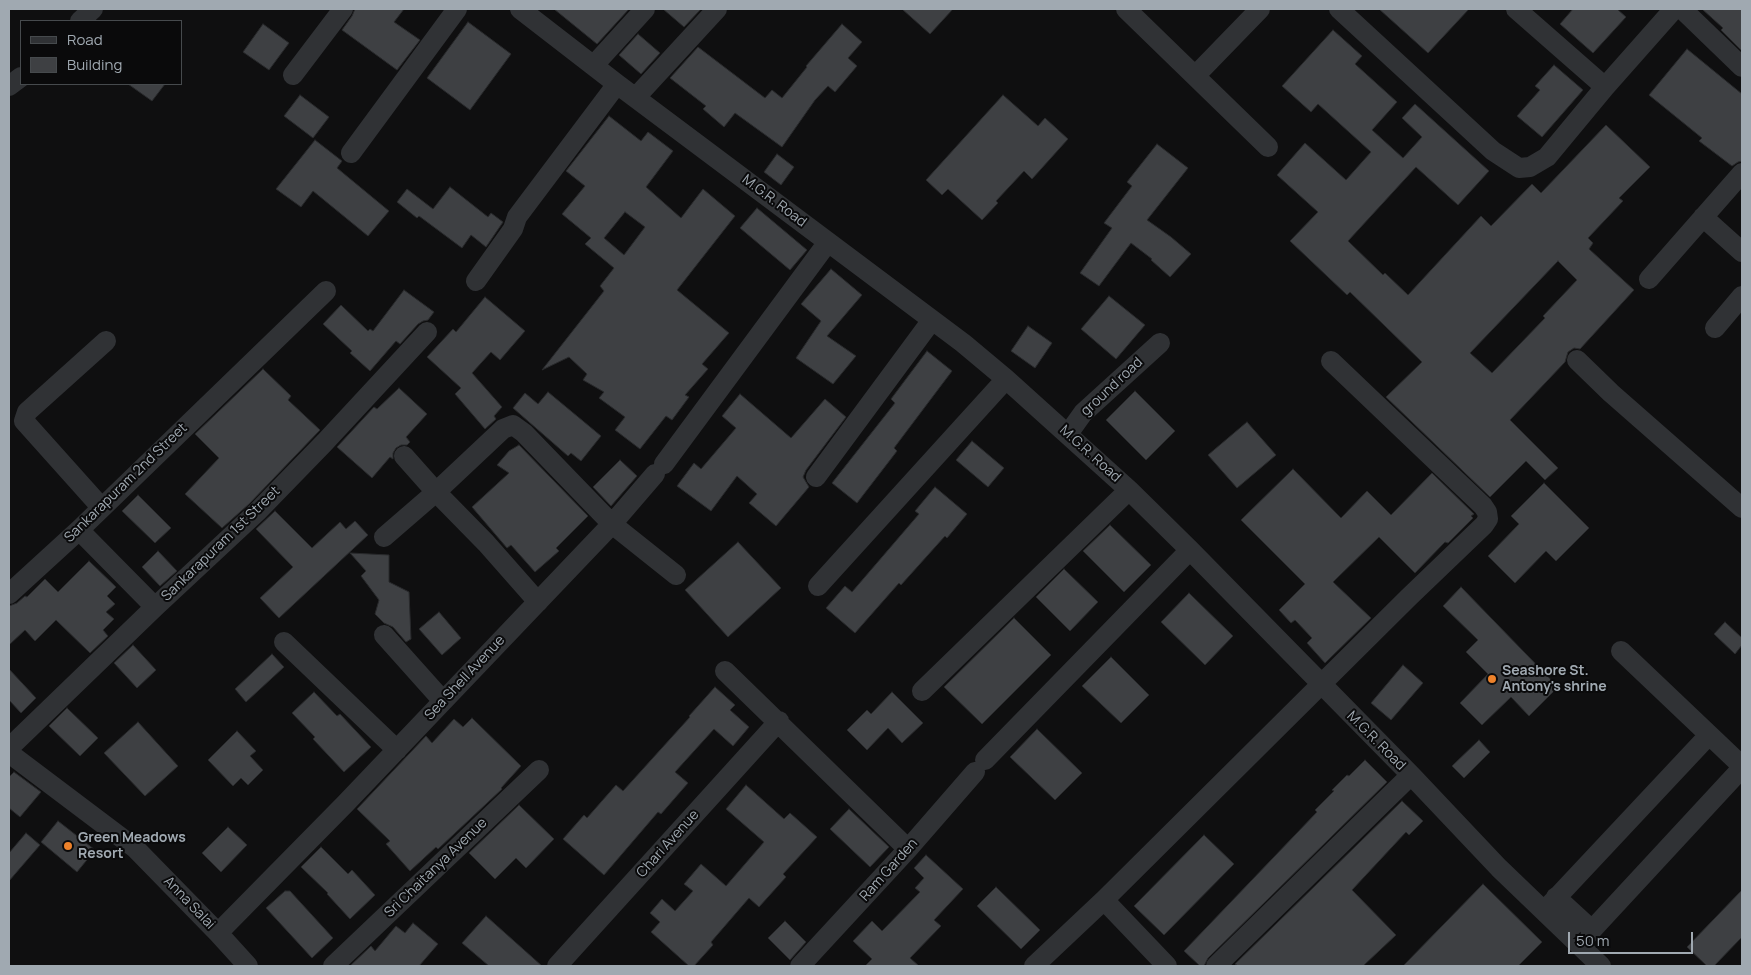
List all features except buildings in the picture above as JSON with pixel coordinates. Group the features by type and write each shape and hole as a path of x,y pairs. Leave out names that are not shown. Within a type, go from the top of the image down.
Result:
{"street":[{"path":"81,20 93,9"},
{"path":"293,75 343,9"},
{"path":"351,153 457,9"},
{"name":"M.G.R. Road","path":"520,9 616,84 636,96 963,343 1006,379 1129,490 1190,550 1411,775 1498,868 1550,904 1585,937 1601,966"},
{"path":"594,65 645,9"},
{"path":"636,96 717,9"},
{"path":"1126,9 1268,147"},
{"path":"1195,76 1260,9"},
{"path":"1339,9 1493,152 1519,168 1530,167 1547,156 1674,9"},
{"path":"1516,9 1605,87"},
{"path":"1682,9 1742,68"},
{"path":"9,86 20,78"},
{"path":"476,281 513,229 517,217 616,84"},
{"path":"1649,279 1742,172"},
{"path":"1703,217 1742,252"},
{"name":"Sea Shell Avenue","path":"218,933 397,750 612,524 660,469 828,242"},
{"name":"Sankarapuram 2nd Street","path":"9,594 79,530 326,291"},
{"path":"1715,328 1742,296"},
{"path":"816,477 932,320"},
{"name":"Sankarapuram 1st Street","path":"11,758 155,607 256,512 332,435 427,332"},
{"path":"101,507 24,421 27,412 106,341"},
{"name":"ground road","path":"1068,434 1083,413 1160,343"},
{"path":"1577,360 1611,393 1742,508"},
{"path":"1034,966 1104,900 1320,684 1484,525 1488,518 1483,506 1331,361"},
{"path":"818,586 1006,379"},
{"path":"384,537 436,492 503,429 513,425 524,433 612,524 676,575"},
{"path":"404,456 486,543 538,602"},
{"path":"922,691 1129,490"},
{"path":"79,530 155,607"},
{"name":"Ram Garden","path":"800,966 908,849 980,766 1190,550"},
{"path":"384,635 443,701"},
{"path":"284,642 397,750"},
{"path":"1585,937 1742,767 1621,651"},
{"path":"726,671 908,849"},
{"name":"Chari Avenue","path":"557,966 779,722"},
{"path":"1550,904 1709,735"},
{"name":"Anna Salai","path":"11,758 135,848 248,966"},
{"name":"Sri Chaitanya Avenue","path":"333,966 539,770"},
{"path":"1216,966 1411,775"},
{"path":"1104,900 1167,966"}],"place":[{"name":"Seashore St. Antony's shrine","path":"1492,679"},
{"name":"Green Meadows Resort","path":"68,846"}]}
